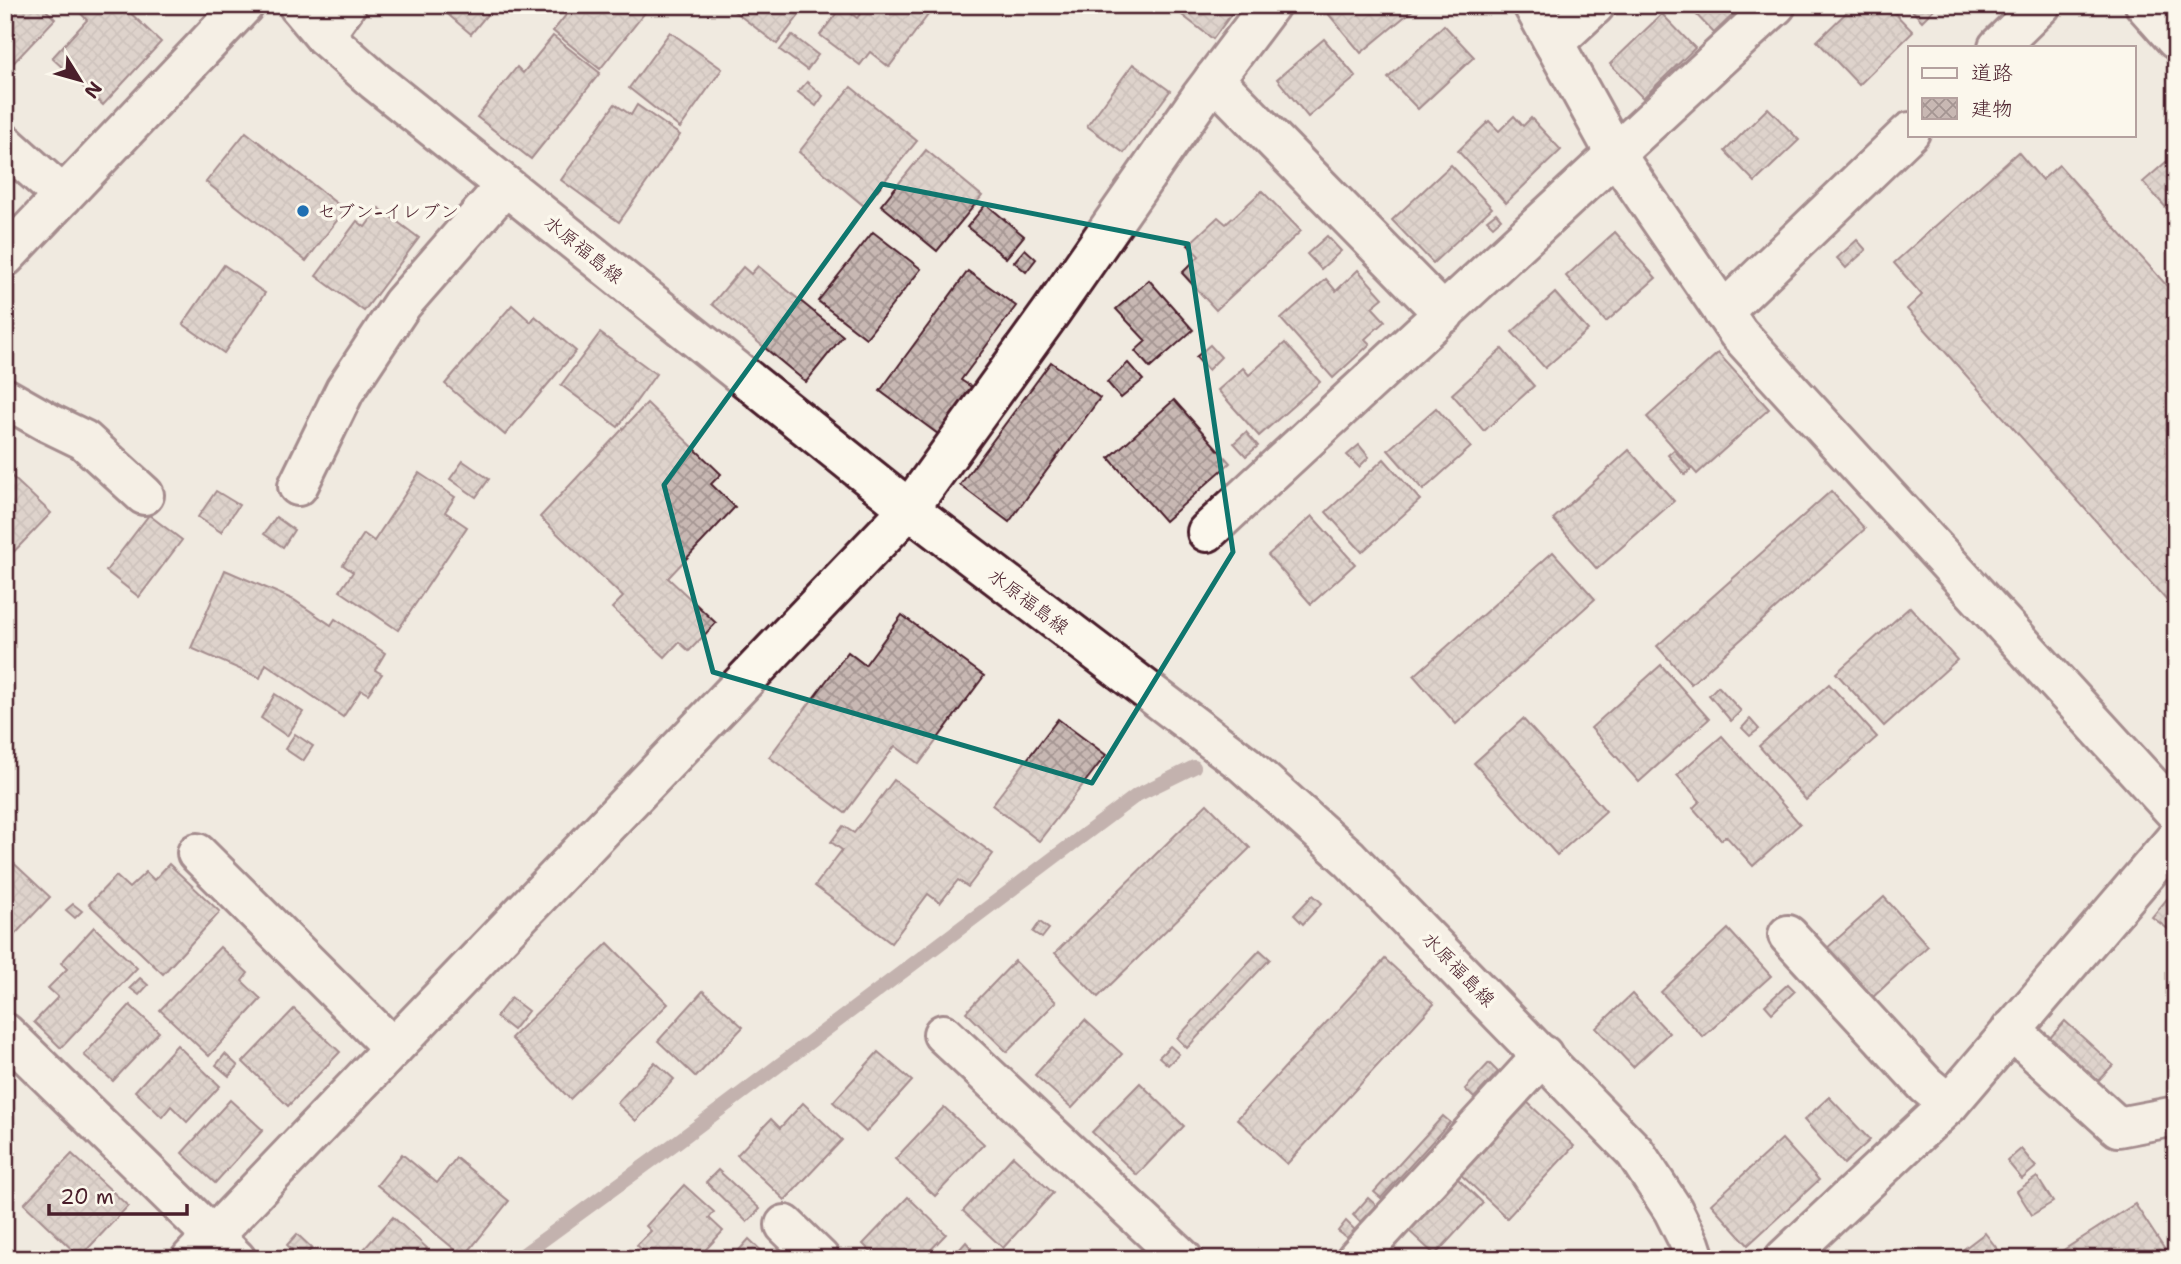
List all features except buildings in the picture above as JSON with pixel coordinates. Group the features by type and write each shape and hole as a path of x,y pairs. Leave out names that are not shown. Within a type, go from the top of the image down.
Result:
{"street":[{"path":"5,257 244,5"},
{"name":"水原福島線","path":"298,5 324,36 375,81 909,509 1244,764 1349,858 1635,1152 1672,1210 1695,1259"},
{"path":"324,36 346,5"},
{"path":"5,1033 213,1251 393,1048 909,509 1214,79 1270,5"},
{"path":"1533,5 1616,155 1747,343 2176,813"},
{"path":"1554,43 1595,5"},
{"path":"1207,532 1776,5"},
{"path":"1998,46 2041,5"},
{"path":"2145,5 2176,40"},
{"path":"1214,79 1444,314"},
{"path":"1724,312 1908,134"},
{"path":"5,144 63,196"},
{"path":"298,486 345,390 402,304 505,186"},
{"path":"5,398 49,424 84,440 144,495"},
{"path":"1784,1259 1949,1104 2176,838"},
{"path":"197,853 393,1048"},
{"path":"1788,935 1926,1085 1949,1104"},
{"path":"2011,1031 2118,1127 2176,1116"},
{"path":"943,1034 1183,1259"},
{"path":"1356,1259 1543,1055"},
{"path":"785,1225 820,1259"}],"highlighted area":[{"path":"882,184 1188,244 1233,552 1092,783 713,672 664,485"}],"waterway":[{"path":"517,1259 677,1142 1137,795 1194,767"}],"place":[{"name":"セブン-イレブン","path":"303,211"}]}
